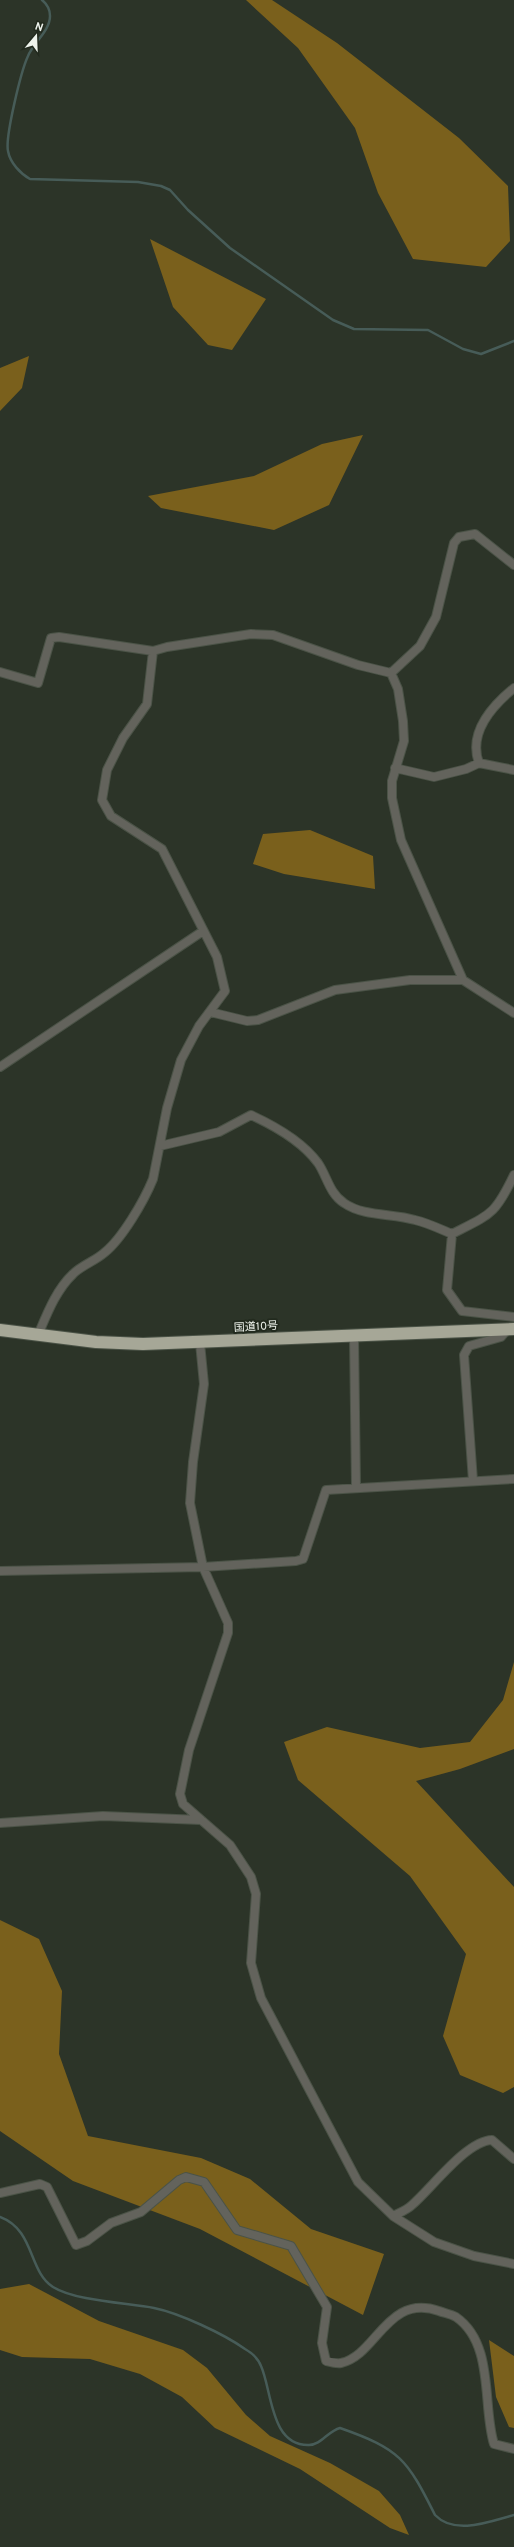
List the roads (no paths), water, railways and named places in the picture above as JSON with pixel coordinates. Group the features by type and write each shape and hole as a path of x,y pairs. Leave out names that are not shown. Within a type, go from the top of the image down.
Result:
{"highway":[{"name":"国道10号","path":"0,1330 104,1342 200,1343 511,1329"}],"street":[{"path":"391,673 420,646 436,617 454,543 459,537 474,534 514,565"},
{"path":"0,672 38,683 51,638 58,637 153,651 167,647 251,634 273,635 358,665 391,673"},
{"path":"38,1335 52,1302 73,1274 104,1253 121,1234 149,1190 174,1079 181,1060 193,1036 223,997 226,986 217,957 162,849 111,816 102,800 107,770 123,738 147,704 153,651"},
{"path":"391,673 398,689 403,721 404,741 395,768 392,798 401,840 463,980"},
{"path":"479,763 475,747 481,725 497,703 514,688"},
{"path":"395,768 434,777 466,769 479,763 514,770"},
{"path":"0,1067 203,931"},
{"path":"210,1012 247,1021 258,1020 335,990 410,980 463,980 514,1013"},
{"path":"160,1146 219,1132 251,1115 282,1131 311,1154 319,1164 330,1188 345,1204 367,1212 415,1220 452,1234 489,1214 496,1208 514,1175"},
{"path":"452,1234 447,1290 462,1311 514,1317"},
{"path":"473,1481 464,1355 469,1346 501,1337 511,1329"},
{"path":"354,1336 356,1487"},
{"path":"200,1343 204,1384 193,1462 190,1503 203,1567 228,1623 228,1633 189,1750 181,1782 180,1794 183,1804 223,1837 242,1861 256,1894 251,1963 261,1998 358,2182 393,2216 434,2242 474,2256 514,2264"},
{"path":"0,1571 203,1567 303,1559 326,1490 356,1487 514,1479"},
{"path":"0,1824 110,1816 201,1820"},
{"path":"393,2216 411,2206 456,2162 484,2140 492,2140 514,2159"},
{"path":"0,2193 40,2184 47,2187 76,2245 87,2241 111,2223 141,2212 179,2180 186,2178 204,2182 237,2230 277,2240 291,2246 327,2307 322,2343 326,2361 339,2364 354,2358 388,2320 403,2313 432,2309 455,2317 470,2331 482,2361 494,2444 514,2449"}],"waterway":[{"path":"42,0 49,9 49,21 44,32 30,51 25,64 14,104 9,132 9,155 16,168 27,177 30,179 138,182 161,186 170,190 188,210 230,248 333,320 354,329 428,330 463,349 481,354 514,341"},
{"path":"0,2217 11,2223 20,2231 39,2271 45,2280 53,2287 74,2295 102,2301 154,2308 176,2314 214,2331 250,2352 260,2363 265,2376 274,2415 280,2427 287,2436 296,2443 309,2445 317,2443 340,2428 360,2435 376,2443 400,2458 417,2481 435,2515 443,2521 453,2525 473,2525 514,2515"}]}
